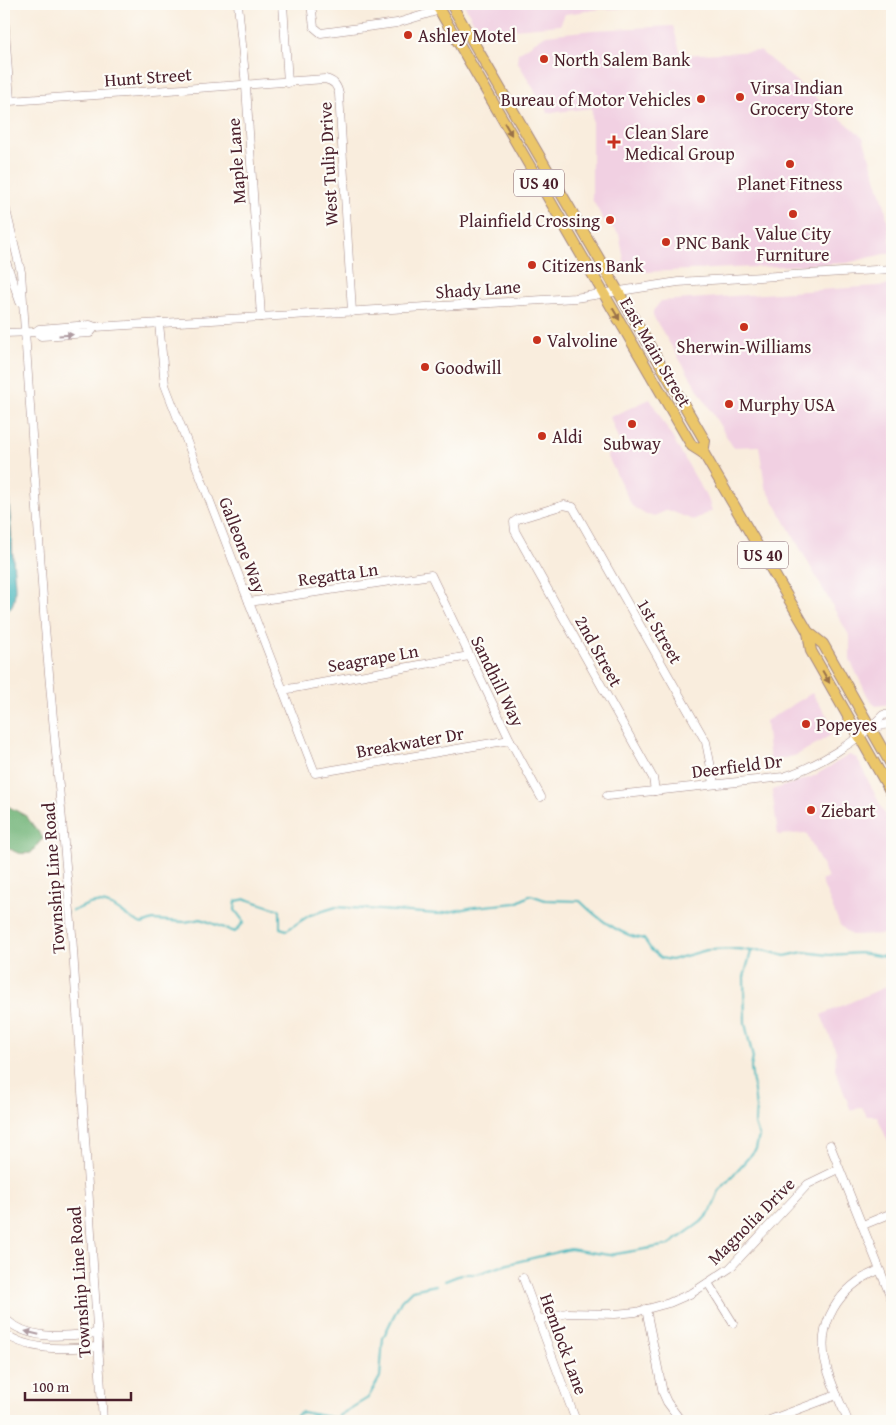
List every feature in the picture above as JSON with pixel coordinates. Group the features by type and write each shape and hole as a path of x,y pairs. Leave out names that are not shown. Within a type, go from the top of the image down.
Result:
{"main road":[{"name":"East Main Street","path":"451,4 705,442 703,453"},
{"name":"East Main Street","path":"438,7 658,387 664,389 808,632 811,651 865,731 892,766"},
{"name":"East Main Street","path":"865,731 892,794"}],"street":[{"name":"Maple Lane","path":"238,4 246,86 261,317"},
{"path":"282,4 288,83"},
{"path":"311,4 314,27 321,33 397,23 438,7"},
{"name":"Hunt Street","path":"4,15 10,101 288,83"},
{"name":"West Tulip Drive","path":"288,83 326,79 332,81 338,88 352,312"},
{"path":"4,202 20,264 22,309"},
{"path":"4,256 22,309"},
{"name":"Shady Lane","path":"25,333 35,332 39,329 90,325 95,327 575,298 678,282 892,269"},
{"name":"Township Line Road","path":"22,309 45,628 72,934 103,1421"},
{"name":"Galleone Way","path":"159,323 165,385 315,773"},
{"path":"4,333 25,333"},
{"name":"1st Street","path":"514,526 518,519 564,505 573,507 706,742 714,783"},
{"name":"2nd Street","path":"514,526 554,602 653,778 655,791"},
{"name":"Regatta Ln","path":"249,602 431,576"},
{"name":"Sandhill Way","path":"431,576 510,740 541,798"},
{"name":"Seagrape Ln","path":"283,690 469,656"},
{"name":"Deerfield Dr","path":"607,796 714,783 762,780 792,775 809,767 865,731 883,715 892,714"},
{"path":"865,731 892,723"},
{"name":"Breakwater Dr","path":"315,773 510,740"},
{"path":"830,1145 892,1300"},
{"name":"Magnolia Drive","path":"538,1320 567,1313 615,1314 646,1309 678,1300 708,1283 735,1263 808,1184 839,1169"},
{"path":"862,1225 892,1213"},
{"path":"848,1421 825,1362 826,1326 841,1294 860,1279 879,1270"},
{"name":"Hemlock Lane","path":"523,1278 576,1421"},
{"path":"708,1283 734,1323"},
{"path":"646,1309 663,1393 667,1402 681,1421"},
{"path":"98,1333 59,1336 24,1331 7,1321 4,1332 12,1339 28,1345 59,1348 98,1347"},
{"path":"59,1336 59,1348"},
{"path":"767,1421 837,1395"}],"shaded area":[{"path":"464,4 705,4 705,7 600,9 565,14 560,25 479,32"},
{"path":"673,26 681,55 760,51 863,137 885,206 892,252 847,263 645,272 625,265 619,234 603,219 592,199 592,108 548,113 517,61 518,53 546,35 593,30"},
{"path":"892,285 892,704 876,706 869,699 850,660 850,637 765,486 759,446 733,447 653,316 653,311 661,301"},
{"path":"650,399 708,499 712,511 693,520 668,510 654,516 646,515 632,506 607,455 622,450 610,417"},
{"path":"812,693 831,722 831,735 797,755 770,762 766,721"},
{"path":"849,755 857,758 892,829 892,934 851,935 840,925 821,880 828,877 806,833 778,835 772,790 814,776"},
{"path":"892,984 892,1151 877,1116 867,1116 862,1107 851,1111 835,1069 836,1051 821,1015"}],"green space":[{"path":"4,804 26,816 43,838 31,853 23,854 16,852 4,844"}],"water":[{"path":"4,434 15,586 12,605 4,613"}],"waterway":[{"path":"72,911 89,904 102,903 114,907 142,924 153,920 185,922 201,919 235,932 244,922 235,910 236,901 246,899 280,910 280,928 287,930 310,915 336,907 438,914 474,907 516,903 531,895 545,900 580,901 609,925 626,934 644,939 652,951 661,958 671,960 707,950 739,949 751,951 764,950 785,956 803,952 829,955 860,953 892,958"},
{"path":"53,903 58,911 67,913"},
{"path":"445,1281 463,1274 477,1274 508,1264 570,1249 609,1255 669,1245 701,1222 711,1211 719,1191 756,1149 759,1136 755,1124 756,1108 751,1067 753,1058 745,1023 744,977 751,952"},
{"path":"289,1421 302,1412 335,1418 368,1398 380,1377 383,1338 401,1301 412,1290 436,1285"}],"place":[{"name":"Ashley Motel","path":"408,35"},
{"name":"North Salem Bank","path":"544,59"},
{"name":"Virsa Indian Grocery Store","path":"740,97"},
{"name":"Bureau of Motor Vehicles","path":"701,99"},
{"name":"Clean Slare Medical Group","path":"614,142"},
{"name":"Planet Fitness","path":"790,164"},
{"name":"Value City Furniture","path":"793,214"},
{"name":"Plainfield Crossing","path":"610,220"},
{"name":"PNC Bank","path":"666,242"},
{"name":"Citizens Bank","path":"532,265"},
{"name":"Sherwin-Williams","path":"744,327"},
{"name":"Valvoline","path":"537,340"},
{"name":"Goodwill","path":"425,367"},
{"name":"Murphy USA","path":"729,404"},
{"name":"Subway","path":"632,424"},
{"name":"Aldi","path":"542,436"},
{"name":"Popeyes","path":"806,724"},
{"name":"Ziebart","path":"811,810"}]}
